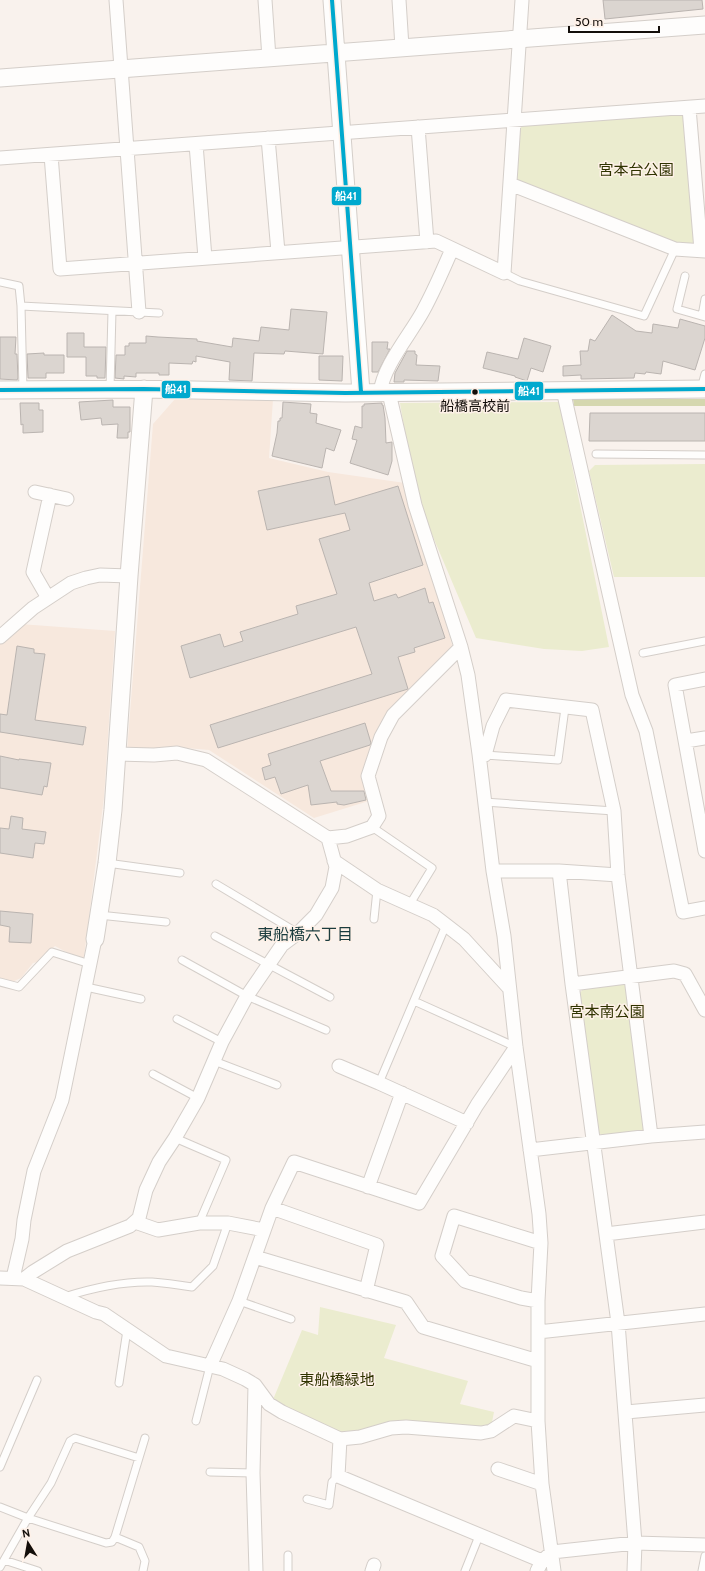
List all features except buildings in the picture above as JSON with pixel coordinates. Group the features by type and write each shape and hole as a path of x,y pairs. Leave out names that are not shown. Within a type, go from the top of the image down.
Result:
{"street":[{"path":"116,0 139,312"},
{"path":"265,0 269,58"},
{"path":"332,0 349,248 361,392"},
{"path":"399,0 402,47"},
{"path":"51,155 60,269 436,241 504,273 522,0"},
{"path":"0,78 705,25"},
{"path":"0,158 705,106"},
{"path":"510,184 675,249 703,250 700,173 689,108"},
{"path":"418,127 427,242"},
{"path":"268,138 278,252"},
{"path":"196,144 205,258"},
{"path":"452,249 424,311 396,354 381,383 415,505 461,647 468,675 482,754 484,802 492,871 504,936 516,1047 538,1206 541,1243 538,1301 538,1421 542,1484 554,1571"},
{"path":"0,390 144,389 384,393 563,390 704,384"},
{"path":"19,1279 24,1220 34,1170 62,1100 95,940 107,863 117,754 144,389"},
{"path":"563,390 632,696 646,731 683,912 705,908"},
{"path":"35,492 67,499"},
{"path":"48,598 33,572 50,495"},
{"path":"0,637 33,608 72,583 100,575 129,576"},
{"path":"117,754 154,755 177,753 206,760 328,838 347,836 372,826 379,816 368,776 381,737 393,715 461,647"},
{"path":"705,679 675,685 686,742 701,798 705,850"},
{"path":"482,754 493,726 506,700 592,710 614,811 618,875 651,1136"},
{"path":"686,742 705,738"},
{"path":"19,1279 67,1251 130,1226 139,1218 146,1190 159,1162 198,1098 222,1042 247,996 282,945 298,933 316,915 332,888 336,867 328,838"},
{"path":"334,861 377,890 410,904 433,916 446,925 464,939 509,988"},
{"path":"492,871 559,871 618,875"},
{"path":"559,871 572,984 618,1323 635,1543 634,1571"},
{"path":"572,984 674,971 685,974 705,1010"},
{"path":"210,1366 239,1301 272,1208 294,1162 419,1203 477,1105 516,1047"},
{"path":"339,1066 379,1082 467,1123"},
{"path":"368,1187 402,1093"},
{"path":"530,1150 651,1136 705,1132"},
{"path":"272,1208 377,1245 366,1291"},
{"path":"538,1301 521,1298 465,1280 442,1256 454,1216 541,1243"},
{"path":"136,1222 158,1230 198,1224 228,1223 264,1230"},
{"path":"606,1234 705,1222"},
{"path":"255,1257 406,1302 423,1327 538,1361"},
{"path":"0,1278 19,1279 104,1314 166,1356 223,1369 245,1379 255,1385 269,1404 282,1412 340,1439 360,1437 391,1428 406,1427 481,1433 491,1431 514,1416 538,1421"},
{"path":"538,1332 705,1314"},
{"path":"255,1385 253,1473 256,1571"},
{"path":"626,1412 705,1405"},
{"path":"340,1439 338,1476 479,1536 539,1566 552,1552 635,1543 705,1545"},
{"path":"498,1469 542,1484"}],"lane":[{"path":"504,273 520,281 644,316 675,249"},
{"path":"685,276 677,309 703,316 705,299"},
{"path":"0,282 19,286 21,306 23,390"},
{"path":"21,306 159,313"},
{"path":"110,389 112,310"},
{"path":"596,454 705,455"},
{"path":"643,653 705,641"},
{"path":"482,754 558,760 565,708"},
{"path":"484,802 614,811"},
{"path":"372,826 432,868 410,904"},
{"path":"107,863 180,873"},
{"path":"216,884 298,933"},
{"path":"374,919 377,890"},
{"path":"99,916 166,922"},
{"path":"379,1082 446,925"},
{"path":"215,936 330,997"},
{"path":"0,982 19,987 52,952 90,964"},
{"path":"182,960 247,996 326,1030"},
{"path":"86,987 141,999"},
{"path":"414,1001 516,1047"},
{"path":"177,1019 222,1042"},
{"path":"214,1061 277,1085"},
{"path":"153,1074 198,1098"},
{"path":"175,1138 226,1160 198,1224"},
{"path":"64,1297 94,1288 124,1283 151,1282 192,1286 213,1266 228,1223"},
{"path":"239,1301 290,1319"},
{"path":"119,1383 127,1330"},
{"path":"196,1421 210,1366"},
{"path":"0,1467 37,1380"},
{"path":"0,1567 28,1518 51,1482 70,1441 75,1438 139,1458"},
{"path":"0,1507 28,1518 106,1543 112,1542 115,1537 146,1438"},
{"path":"210,1472 253,1473"},
{"path":"307,1499 329,1505 332,1482 338,1476"},
{"path":"465,1571 479,1536"},
{"path":"115,1537 139,1547 145,1561 143,1571"},
{"path":"288,1555 288,1571"},
{"path":"702,1571 705,1556"},
{"path":"4,1560 38,1571"}],"shaded area":[{"path":"175,399 273,399 269,458 328,472 405,483 453,648 379,733 372,800 314,818 209,750 175,747 127,751 153,424"},
{"path":"20,624 115,631 104,797 84,957 81,960 55,946 38,962 33,963 21,978 12,982 0,978 0,641"}],"green space":[{"name":"宮本台公園","path":"680,114 684,116 695,241 691,244 678,243 519,183 516,177 519,130 523,125"},
{"path":"573,399 705,399 705,406 574,406"},
{"path":"559,402 609,647 582,651 544,649 476,638 419,504 412,474 400,403"},
{"path":"705,464 705,577 614,577 589,471 595,465"},
{"name":"宮本南公園","path":"625,982 645,1127 642,1132 603,1136 598,1132 580,993 583,989"},
{"name":"東船橋緑地","path":"320,1307 396,1325 384,1358 468,1381 460,1404 494,1412 491,1427 341,1435 272,1402 302,1330 318,1335"}],"transit line":[{"name":"船41","path":"332,0 361,392"},
{"name":"船41","path":"0,390 144,389 345,393 705,389"}],"place":[{"name":"船橋高校前","path":"475,392"}],"district":[{"name":"東船橋六丁目","path":"305,934"}]}
